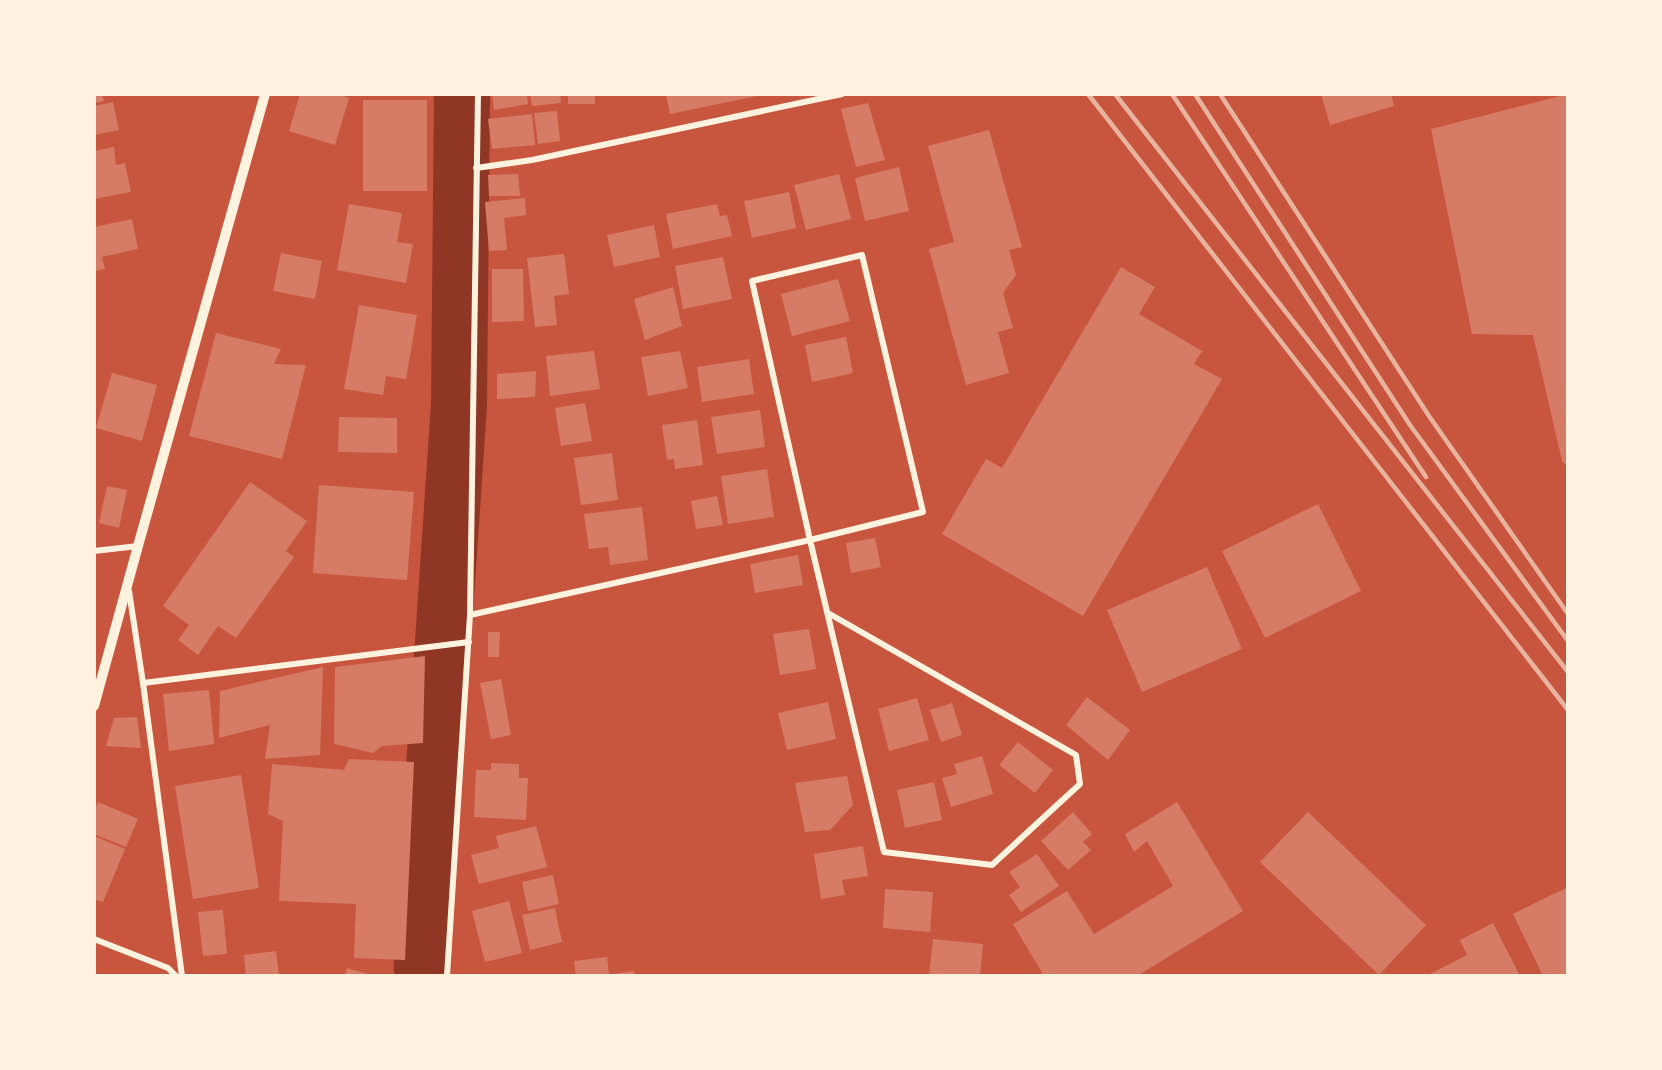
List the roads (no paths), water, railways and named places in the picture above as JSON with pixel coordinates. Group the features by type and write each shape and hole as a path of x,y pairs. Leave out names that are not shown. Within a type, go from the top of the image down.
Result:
{"street":[{"path":"94,706 265,94"},
{"path":"447,975 470,615 478,94"},
{"path":"476,168 532,160 842,94"},
{"path":"470,615 810,540 923,512 862,255 752,280 810,540 884,852 992,865 1080,784 1076,755 828,613"},
{"path":"94,551 138,546"},
{"path":"128,584 182,975"},
{"path":"143,683 469,642"},
{"path":"94,939 176,975"}],"waterway":[{"path":"422,976 421,909 437,730 459,405 462,94"}],"railway":[{"path":"1088,94 1568,710"},
{"path":"1115,94 1568,672"},
{"path":"1172,94 1426,477"},
{"path":"1195,94 1410,425 1568,641"},
{"path":"1220,94 1429,416 1568,614"}]}
